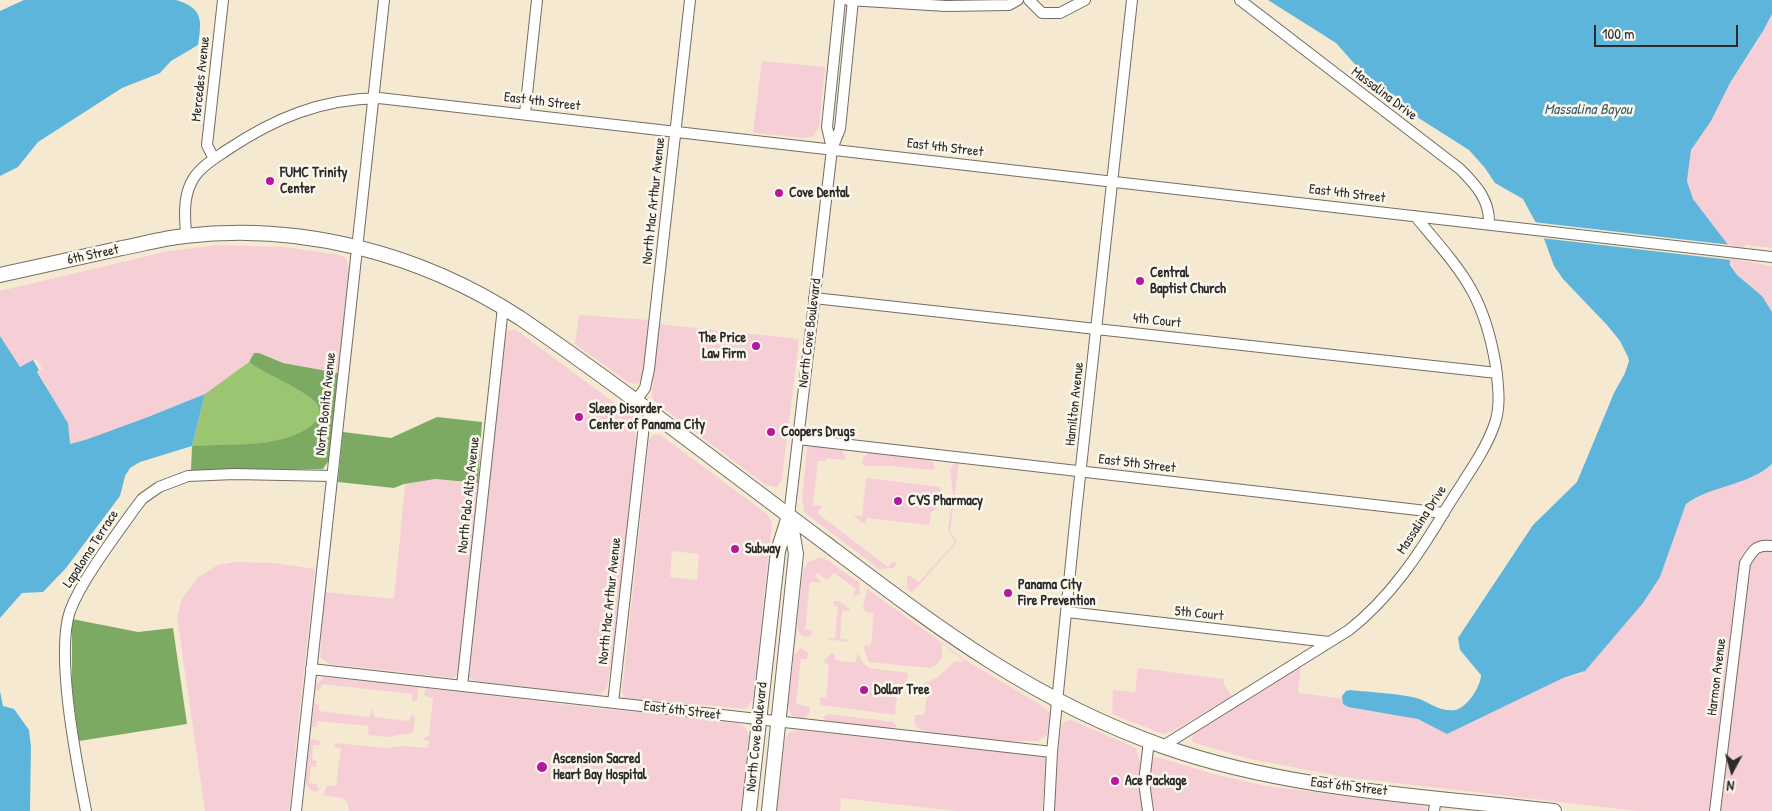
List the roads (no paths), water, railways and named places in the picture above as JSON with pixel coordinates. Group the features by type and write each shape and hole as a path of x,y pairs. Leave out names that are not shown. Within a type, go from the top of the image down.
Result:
{"main road":[{"name":"6th Street","path":"0,276 186,236 266,234 310,238 358,247 431,270 503,306 652,414"},
{"name":"East 6th Street","path":"652,414 963,645 1058,702 1163,746 1268,775 1435,804 1554,811"},
{"name":"North Cove Boulevard","path":"749,811 778,551 789,516"},
{"name":"North Cove Boulevard","path":"769,811 796,554 789,516"}],"street":[{"name":"Mercedes Avenue","path":"214,159 207,145 223,0"},
{"name":"North Bonita Avenue","path":"296,811 384,0"},
{"path":"525,114 538,0"},
{"name":"North Mac Arthur Avenue","path":"635,402 646,387 649,369 690,0"},
{"name":"North Cove Boulevard","path":"832,149 827,127 840,0"},
{"path":"847,0 946,6 1009,5 1018,0"},
{"name":"North Cove Boulevard","path":"789,516 832,149 840,129 853,0"},
{"path":"1029,0 1042,13 1060,13 1085,0"},
{"name":"Hamilton Avenue","path":"1049,811 1052,752 1132,0"},
{"name":"Massalina Drive","path":"1240,0 1460,169 1483,196 1488,210 1489,224"},
{"name":"East 4th Street","path":"186,236 185,207 188,190 196,174 214,159 260,128 294,113 331,102 374,98 1772,257"},
{"name":"Massalina Drive","path":"1163,746 1356,624 1392,589 1444,513 1494,424 1498,400 1496,373 1488,329 1474,291 1458,266 1415,216"},
{"name":"4th Court","path":"814,298 1496,373"},
{"name":"North Palo Alto Avenue","path":"462,686 503,306"},
{"name":"North Mac Arthur Avenue","path":"613,703 644,425 652,414"},
{"name":"East 5th Street","path":"798,439 1444,513"},
{"name":"Lapaloma Terrace","path":"86,811 68,694 67,622 77,596 133,511 153,491 174,480 188,476 332,476"},
{"name":"Harmon Avenue","path":"1715,811 1745,563 1754,548 1762,545 1772,546"},
{"name":"5th Court","path":"1067,612 1329,642"},
{"name":"East 6th Street","path":"311,668 1052,752"},
{"path":"1148,811 1144,778 1149,741"}],"water":[{"path":"24,0 176,0 191,7 199,16 198,45 171,61 160,73 122,88 38,142 18,167 0,176 0,11"},
{"name":"Massalina Bayou","path":"1268,0 1772,0 1772,14 1763,31 1730,83 1711,121 1691,150 1687,181 1693,199 1729,246 1730,265 1737,275 1762,296 1772,312 1772,464 1752,477 1707,493 1686,504 1660,577 1643,603 1585,671 1563,678 1447,734 1418,719 1348,707 1343,704 1342,696 1346,691 1350,690 1398,695 1416,698 1446,710 1460,708 1468,701 1479,685 1481,675 1460,650 1458,638 1533,525 1577,482 1629,361 1620,341 1563,279 1554,266 1543,236 1523,199 1495,183 1469,150 1406,110 1360,70 1336,43"},
{"path":"0,336 20,367 33,360 39,370 37,372 68,423 70,444 148,417 205,394 192,446 140,462 130,468 125,476 120,496 66,568 43,592 22,593 0,618"},
{"path":"0,691 3,706 14,709 29,730 31,747 30,811 0,811"}],"place":[{"name":"FUMC Trinity Center","path":"270,181"},
{"name":"Cove Dental","path":"779,193"},
{"name":"Central Baptist Church","path":"1140,281"},
{"name":"The Price Law Firm","path":"756,346"},
{"name":"Sleep Disorder Center of Panama City","path":"579,417"},
{"name":"Coopers Drugs","path":"771,432"},
{"name":"CVS Pharmacy","path":"898,501"},
{"name":"Subway","path":"735,549"},
{"name":"Panama City Fire Prevention","path":"1008,593"},
{"name":"Dollar Tree","path":"864,690"},
{"name":"Ascension Sacred Heart Bay Hospital","path":"542,767"},
{"name":"Ace Package","path":"1115,781"}]}
